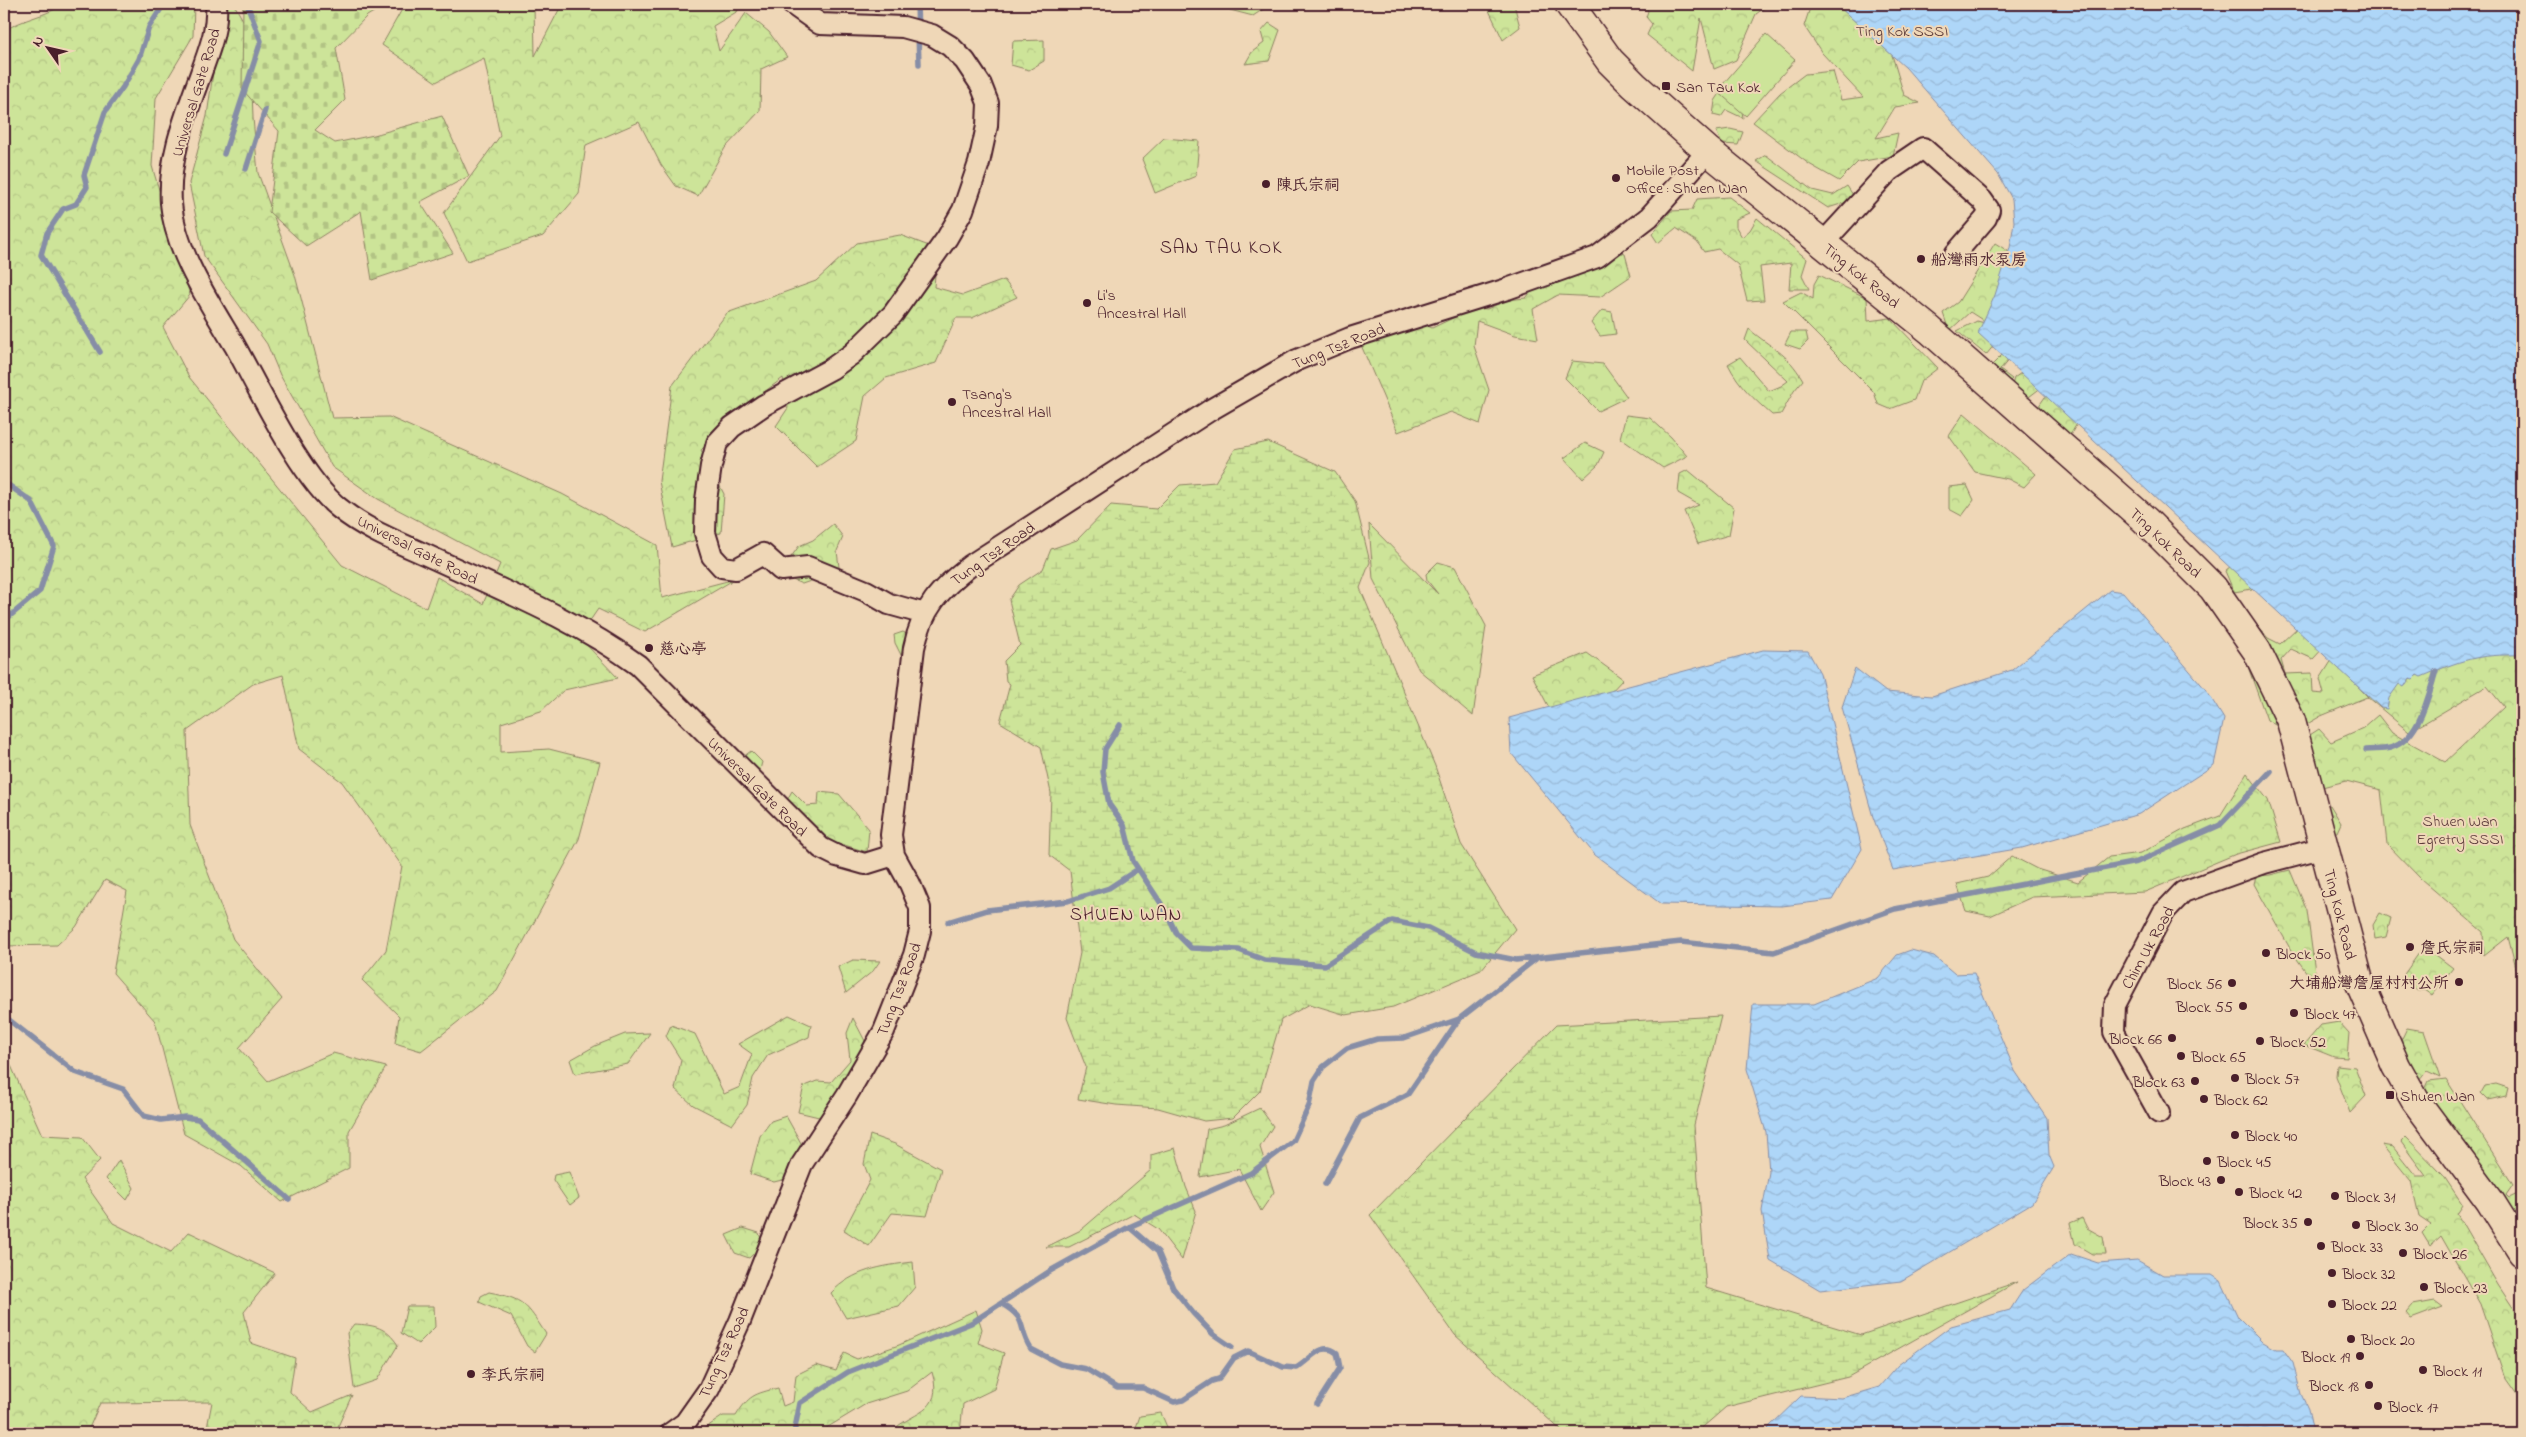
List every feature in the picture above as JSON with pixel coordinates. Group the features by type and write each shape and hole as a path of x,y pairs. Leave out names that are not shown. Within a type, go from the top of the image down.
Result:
{"main road":[{"name":"Ting Kok Road","path":"1569,4 1610,61 1634,85 1708,151 1930,330 2145,520 2213,588 2257,651 2291,721 2359,981 2396,1066 2414,1100 2490,1201 2522,1252"}],"street":[{"name":"Universal Gate Road","path":"216,4 217,23 182,126 171,172 174,222 179,238 203,290 312,477 338,508 376,532 570,622 611,646 638,665 821,848 837,856 865,864 894,855"},
{"path":"792,4 820,24 915,30 950,46 965,60 981,85 988,103 987,126 979,163 963,210 947,238 893,314 852,354 831,369 764,405 732,427 717,443 710,475 705,533 712,556 722,567 736,569 763,554 781,570 808,568 866,590 888,604 925,614"},
{"path":"1823,243 1889,170 1923,148 1982,200 1989,210 1986,218 1955,254"},
{"name":"Tung Tsz Road","path":"671,1433 685,1423 709,1389 740,1321 802,1164 847,1095 884,1031 914,955 920,931 920,908 910,884 894,855 891,835 918,628 925,614 944,587 971,564 1212,409 1297,360 1359,335 1507,289 1597,257 1649,217 1708,151"},
{"name":"Chim Uk Road","path":"2159,1113 2114,1032 2114,1018 2115,1005 2163,913 2183,892 2204,883 2325,847"}],"green space":[{"path":"63,4 194,4 193,36 156,98 152,166 190,295 163,327 189,377 342,565 426,608 437,577 483,604 500,564 378,499 332,467 280,375 267,344 204,256 189,183 207,116 222,7 220,4 234,4 250,33 253,118 258,173 295,275 332,418 389,417 562,494 657,545 662,598 735,579 645,632 598,609 579,637 618,678 564,690 541,711 501,723 501,752 549,749 600,762 579,839 497,991 421,1051 395,1043 399,1016 362,980 386,950 402,866 342,782 299,749 283,675 253,684 187,731 190,825 233,939 282,999 239,1048 268,1081 333,1053 386,1067 349,1131 349,1168 282,1202 241,1166 184,1134 155,1021 113,973 127,891 105,880 76,927 57,945 4,946 4,31"},
{"path":"243,4 387,4 367,16 336,48 345,100 315,130 335,143 374,135 442,116 469,176 420,202 453,253 372,280 361,211 306,246 269,212 279,131 242,89"},
{"path":"405,4 534,4 535,56 562,4 734,4 738,11 713,26 719,51 746,13 769,32 787,57 761,69 760,111 725,148 698,196 676,186 661,165 639,122 586,145 579,194 543,236 467,261 444,213 500,136 484,58 436,82 382,45"},
{"path":"1226,4 1271,4 1253,16 1230,10"},
{"path":"1486,4 1511,4 1515,8 1520,27 1503,40"},
{"path":"1643,4 1770,4 1756,14 1736,60 1714,69 1701,18 1692,71 1647,35 1652,24 1646,17 1648,11"},
{"path":"1836,4 1892,55 1904,95 1920,103 1895,107 1876,138 1898,133 1893,156 1858,162 1839,181 1809,164 1753,122 1780,93 1805,74 1833,71 1841,100 1863,97 1822,53 1804,26 1810,8"},
{"path":"1269,23 1280,30 1269,61 1245,64 1252,52 1264,43 1261,32"},
{"path":"1766,34 1795,60 1746,116 1717,91"},
{"path":"1044,40 1044,61 1029,70 1011,65 1013,41"},
{"path":"1723,89 1741,104 1743,118 1726,110 1721,117 1713,115 1715,101"},
{"path":"1730,129 1743,132 1738,145 1722,144 1716,131"},
{"path":"1164,138 1199,141 1196,176 1155,193 1142,159"},
{"path":"1766,155 1812,190 1833,195 1847,186 1853,195 1844,203 1828,208 1756,161"},
{"path":"1729,197 1750,213 1736,219 1736,227 1742,237 1750,230 1757,218 1807,259 1802,275 1809,289 1789,289 1791,263 1760,267 1764,300 1747,301 1738,265 1718,249 1704,252 1697,242 1676,228 1658,243 1652,234 1671,211 1692,210 1697,199"},
{"path":"900,235 937,249 934,287 963,295 1004,280 1017,297 972,318 956,318 936,363 886,378 865,396 856,441 817,467 776,426 788,408 783,378 745,406 701,450 724,494 721,533 672,547 659,481 672,386 727,313 816,281 857,243"},
{"path":"1995,243 2011,253 1995,312 1984,321 1970,312 1949,331 1943,313 1958,302"},
{"path":"1597,245 1625,254 1631,276 1600,297 1558,295 1533,309 1538,339 1515,335 1477,321 1474,346 1489,390 1480,424 1451,412 1398,432 1361,345 1422,323 1432,328 1453,318 1469,307 1487,309 1507,300 1526,298 1541,282 1568,261"},
{"path":"1819,275 1867,298 1868,321 1890,318 1938,368 1921,381 1914,400 1890,409 1878,404 1874,392 1783,301 1801,292 1813,299 1814,284"},
{"path":"1602,310 1612,312 1616,334 1600,336 1591,323"},
{"path":"1977,321 1989,324 1999,339 1986,355 1957,331"},
{"path":"1749,329 1785,356 1803,380 1794,391 1781,414 1772,415 1747,392 1728,364 1740,357 1769,391 1788,381 1745,340"},
{"path":"1791,332 1806,332 1808,341 1800,349 1785,344"},
{"path":"2004,353 2010,358 2000,370 2012,379 2005,386 1991,366"},
{"path":"1572,361 1603,364 1627,397 1598,411 1565,378"},
{"path":"2028,368 2042,387 2021,403 2009,396 2014,378"},
{"path":"2070,394 2087,407 2066,442 2034,413 2045,397"},
{"path":"1964,413 2036,474 2024,487 2008,479 1975,472 1949,436"},
{"path":"1626,415 1650,418 1671,437 1687,456 1663,468 1620,438"},
{"path":"1268,442 1335,472 1355,501 1370,562 1360,588 1435,766 1461,844 1515,929 1481,970 1393,1007 1346,1015 1310,1004 1281,1020 1260,1091 1233,1118 1204,1121 1158,1108 1116,1105 1078,1099 1086,1067 1067,1018 1080,953 1070,871 1049,855 1051,793 1041,747 1000,722 1010,684 1006,681 1004,661 1020,645 1009,600 1019,585 1043,569 1051,549 1077,540 1111,505 1156,509 1180,485 1215,482 1235,449"},
{"path":"1585,443 1604,452 1598,465 1583,479 1564,458"},
{"path":"1688,470 1734,508 1729,535 1698,544 1684,511 1699,505 1678,493 1680,474"},
{"path":"1967,485 1974,500 1962,516 1949,509 1949,487"},
{"path":"833,524 843,537 837,551 840,575 822,577 802,584 790,579 786,564 799,546 813,540"},
{"path":"1369,524 1438,594 1427,580 1426,574 1438,562 1455,567 1486,626 1473,716 1419,670 1373,579"},
{"path":"2237,561 2252,589 2234,592 2225,571"},
{"name":"Shuen Wan Egretry SSSI","path":"2248,615 2268,638 2280,644 2299,626 2326,645 2313,659 2291,649 2281,660 2285,674 2312,673 2313,693 2324,694 2320,679 2332,660 2368,697 2484,646 2522,635 2522,990 2508,937 2484,956 2483,932 2421,879 2387,844 2381,790 2346,781 2314,789 2293,746 2319,729 2331,742 2363,728 2378,715 2392,733 2445,762 2504,707 2487,686 2409,732 2367,697 2321,716 2290,734 2267,720 2247,664 2249,651"},
{"path":"903,632 921,642 905,663 895,643 894,635"},
{"path":"1587,653 1623,679 1595,709 1556,721 1532,675"},
{"path":"751,751 762,762 759,774 743,757"},
{"path":"2247,773 2268,800 2281,842 2236,854 2145,892 2032,897 1990,916 1966,911 1957,884 1988,877 2012,856 2037,869 2078,882 2109,857 2141,853 2185,829 2220,816"},
{"path":"792,791 807,806 818,805 819,792 839,794 869,829 867,852 841,844 826,854 779,814"},
{"path":"2330,805 2341,823 2337,832 2318,835 2302,827 2310,810"},
{"path":"2290,870 2307,911 2317,987 2292,952 2254,884 2256,876"},
{"path":"2380,913 2391,918 2386,937 2375,939 2373,925"},
{"path":"2424,946 2453,968 2432,995 2425,990 2419,991 2400,980"},
{"path":"853,960 880,961 873,971 846,993 838,967"},
{"path":"789,1015 811,1025 809,1037 768,1055 753,1078 747,1105 732,1125 693,1105 675,1089 681,1060 666,1036 671,1025 695,1034 724,1094 740,1087 752,1054 738,1044"},
{"path":"1721,1016 1694,1125 1706,1288 1861,1335 2017,1282 1848,1377 1726,1407 1696,1433 1564,1433 1455,1335 1370,1215 1556,1025"},
{"path":"853,1018 865,1041 855,1069 823,1118 798,1112 804,1086 817,1081 831,1082 850,1060 847,1033"},
{"path":"2339,1022 2349,1033 2347,1058 2334,1057 2304,1045 2321,1025"},
{"path":"2407,1028 2424,1031 2440,1077 2427,1071 2409,1090 2395,1053"},
{"path":"650,1033 628,1064 575,1074 570,1060 595,1046 625,1034"},
{"path":"4,1050 42,1135 82,1137 100,1160 82,1179 113,1223 171,1252 189,1232 275,1273 244,1312 251,1343 295,1358 290,1392 312,1412 352,1395 335,1433 206,1433 212,1402 100,1403 87,1433 4,1433"},
{"path":"2337,1065 2355,1067 2366,1096 2350,1113 2336,1076"},
{"path":"2446,1079 2513,1185 2506,1195 2509,1198 2522,1192 2522,1231 2421,1098 2429,1081"},
{"path":"2496,1084 2508,1088 2506,1096 2488,1100 2481,1093 2485,1086"},
{"path":"1260,1108 1273,1126 1260,1147 1274,1192 1261,1211 1239,1169 1200,1177 1207,1129 1224,1125"},
{"path":"786,1116 801,1143 790,1178 774,1182 750,1174 760,1136 771,1121"},
{"path":"870,1135 895,1144 941,1169 927,1216 892,1213 869,1246 844,1230 870,1180 864,1164"},
{"path":"2406,1137 2443,1175 2463,1205 2457,1214 2498,1285 2522,1321 2522,1402 2505,1378 2480,1304 2441,1236 2430,1246 2422,1233 2431,1224 2419,1216 2411,1181 2382,1145 2393,1147 2416,1176 2426,1176 2401,1142"},
{"path":"1175,1148 1186,1187 1196,1211 1182,1260 1158,1229 1134,1214 1069,1247 1046,1247 1081,1230 1151,1170 1151,1155"},
{"path":"119,1160 134,1188 127,1200 106,1179"},
{"path":"569,1172 579,1198 570,1205 553,1180 554,1175"},
{"path":"2082,1218 2087,1228 2103,1237 2106,1254 2092,1254 2075,1244 2070,1223"},
{"path":"743,1228 759,1233 763,1245 749,1258 735,1253 726,1235"},
{"path":"913,1262 915,1287 899,1306 846,1318 831,1293 849,1279 868,1270"},
{"path":"489,1292 518,1300 529,1309 546,1334 535,1352 527,1346 511,1316 479,1302 481,1296"},
{"path":"2435,1301 2443,1307 2411,1319 2406,1313 2413,1305"},
{"path":"407,1306 434,1306 435,1327 418,1344 401,1333"},
{"path":"976,1310 982,1329 978,1343 1004,1353 994,1389 963,1404 960,1433 890,1433 930,1404 934,1397 935,1386 932,1372 907,1391 866,1404 818,1433 698,1433 723,1416 736,1416 749,1399 763,1392 778,1388 783,1406 793,1402 796,1375 816,1365 836,1371 844,1353 857,1359 899,1345"},
{"path":"354,1324 379,1328 389,1334 398,1345 377,1380 354,1388 347,1333"},
{"path":"1161,1413 1167,1427 1164,1433 1134,1433 1140,1416"}],"water":[{"path":"1836,4 2522,4 2522,655 2470,659 2421,677 2417,675 2413,679 2410,678 2404,687 2399,684 2389,698 2387,709 2381,708 1978,333 1995,295 2010,248 2014,222 2012,199 1998,174 1906,68"},
{"path":"2110,590 2123,592 2206,690 2224,719 2214,765 2139,814 2022,848 1893,870 1873,817 1842,707 1855,668 1886,692 1932,696 2012,670"},
{"path":"1763,650 1808,651 1820,673 1862,849 1832,900 1782,906 1661,904 1595,855 1511,753 1509,718"},
{"path":"1911,950 1934,956 1955,974 1974,973 2015,1071 2047,1118 2049,1155 2054,1167 2032,1203 1901,1281 1820,1290 1770,1260 1762,1211 1769,1172 1766,1132 1747,1069 1753,1004 1814,1004 1878,978 1897,955"},
{"path":"2071,1254 2098,1263 2137,1260 2163,1275 2212,1275 2221,1281 2238,1317 2263,1342 2276,1349 2283,1349 2293,1363 2301,1394 2308,1409 2313,1433 1767,1433 1769,1427 1801,1396 1842,1398 1879,1387 1898,1365 1951,1326 2010,1310 2023,1290"}],"waterway":[{"path":"100,352 41,255 47,233 63,209 76,204 87,187 84,175 105,112 123,87 139,59 149,27 164,4"},
{"path":"224,154 261,41 247,4"},
{"path":"917,4 919,64"},
{"path":"246,169 265,110"},
{"path":"4,482 31,501 54,546 40,591 4,621"},
{"path":"2366,750 2390,748 2409,736 2416,727 2426,704 2436,671"},
{"path":"1120,725 1105,749 1103,772 1109,804 1124,825 1133,861 1164,908 1176,933 1191,948 1239,950 1264,960 1325,965 1392,921 1428,928 1476,952 1516,960 1681,942 1774,952 1895,909 2137,862 2220,825 2271,771"},
{"path":"948,922 987,910 1068,901 1109,888 1138,869"},
{"path":"1325,1184 1360,1118 1408,1094 1459,1019 1537,958"},
{"path":"4,1016 75,1072 123,1089 144,1116 161,1120 185,1117 198,1119 289,1199"},
{"path":"794,1433 800,1403 848,1372 971,1323 1050,1271 1129,1227 1251,1173 1293,1141 1309,1106 1314,1081 1323,1067 1347,1048 1377,1039 1404,1038 1459,1019"},
{"path":"1129,1227 1158,1252 1173,1288 1193,1313 1213,1334 1232,1347"},
{"path":"1002,1304 1016,1314 1031,1349 1060,1364 1086,1369 1117,1388 1143,1388 1174,1402 1183,1400 1212,1381 1219,1379 1234,1358 1248,1351 1283,1367 1296,1368 1321,1350 1331,1350 1337,1353 1340,1368 1317,1404"}],"place":[{"name":"San Tau Kok","path":"1666,86"},
{"name":"Mobile Post Office : Shuen Wan","path":"1616,178"},
{"name":"陳氏宗祠","path":"1266,184"},
{"name":"船灣雨水泵房","path":"1921,259"},
{"name":"Li's Ancestral Hall","path":"1087,303"},
{"name":"Tsang's Ancestral Hall","path":"952,402"},
{"name":"慈心亭","path":"649,648"},
{"name":"詹氏宗祠","path":"2410,947"},
{"name":"Block 50","path":"2266,953"},
{"name":"大埔船灣詹屋村村公所","path":"2459,982"},
{"name":"Block 56","path":"2232,983"},
{"name":"Block 55","path":"2243,1006"},
{"name":"Block 47","path":"2294,1013"},
{"name":"Block 66","path":"2172,1038"},
{"name":"Block 52","path":"2260,1041"},
{"name":"Block 65","path":"2181,1056"},
{"name":"Block 57","path":"2235,1078"},
{"name":"Block 63","path":"2195,1081"},
{"name":"Shuen Wan","path":"2390,1095"},
{"name":"Block 62","path":"2204,1099"},
{"name":"Block 40","path":"2235,1135"},
{"name":"Block 45","path":"2207,1161"},
{"name":"Block 43","path":"2221,1180"},
{"name":"Block 42","path":"2239,1192"},
{"name":"Block 31","path":"2335,1196"},
{"name":"Block 35","path":"2308,1222"},
{"name":"Block 30","path":"2356,1225"},
{"name":"Block 33","path":"2321,1246"},
{"name":"Block 26","path":"2403,1253"},
{"name":"Block 32","path":"2332,1273"},
{"name":"Block 23","path":"2424,1287"},
{"name":"Block 22","path":"2332,1304"},
{"name":"Block 20","path":"2351,1339"},
{"name":"Block 19","path":"2360,1356"},
{"name":"Block 11","path":"2423,1370"},
{"name":"李氏宗祠","path":"471,1374"},
{"name":"Block 18","path":"2369,1385"},
{"name":"Block 17","path":"2378,1406"}],"district":[{"name":"SAN TAU KOK","path":"1221,246"},
{"name":"SHUEN WAN","path":"1126,913"}],"park label":[{"name":"Ting Kok SSSI","path":"1902,30"}]}
